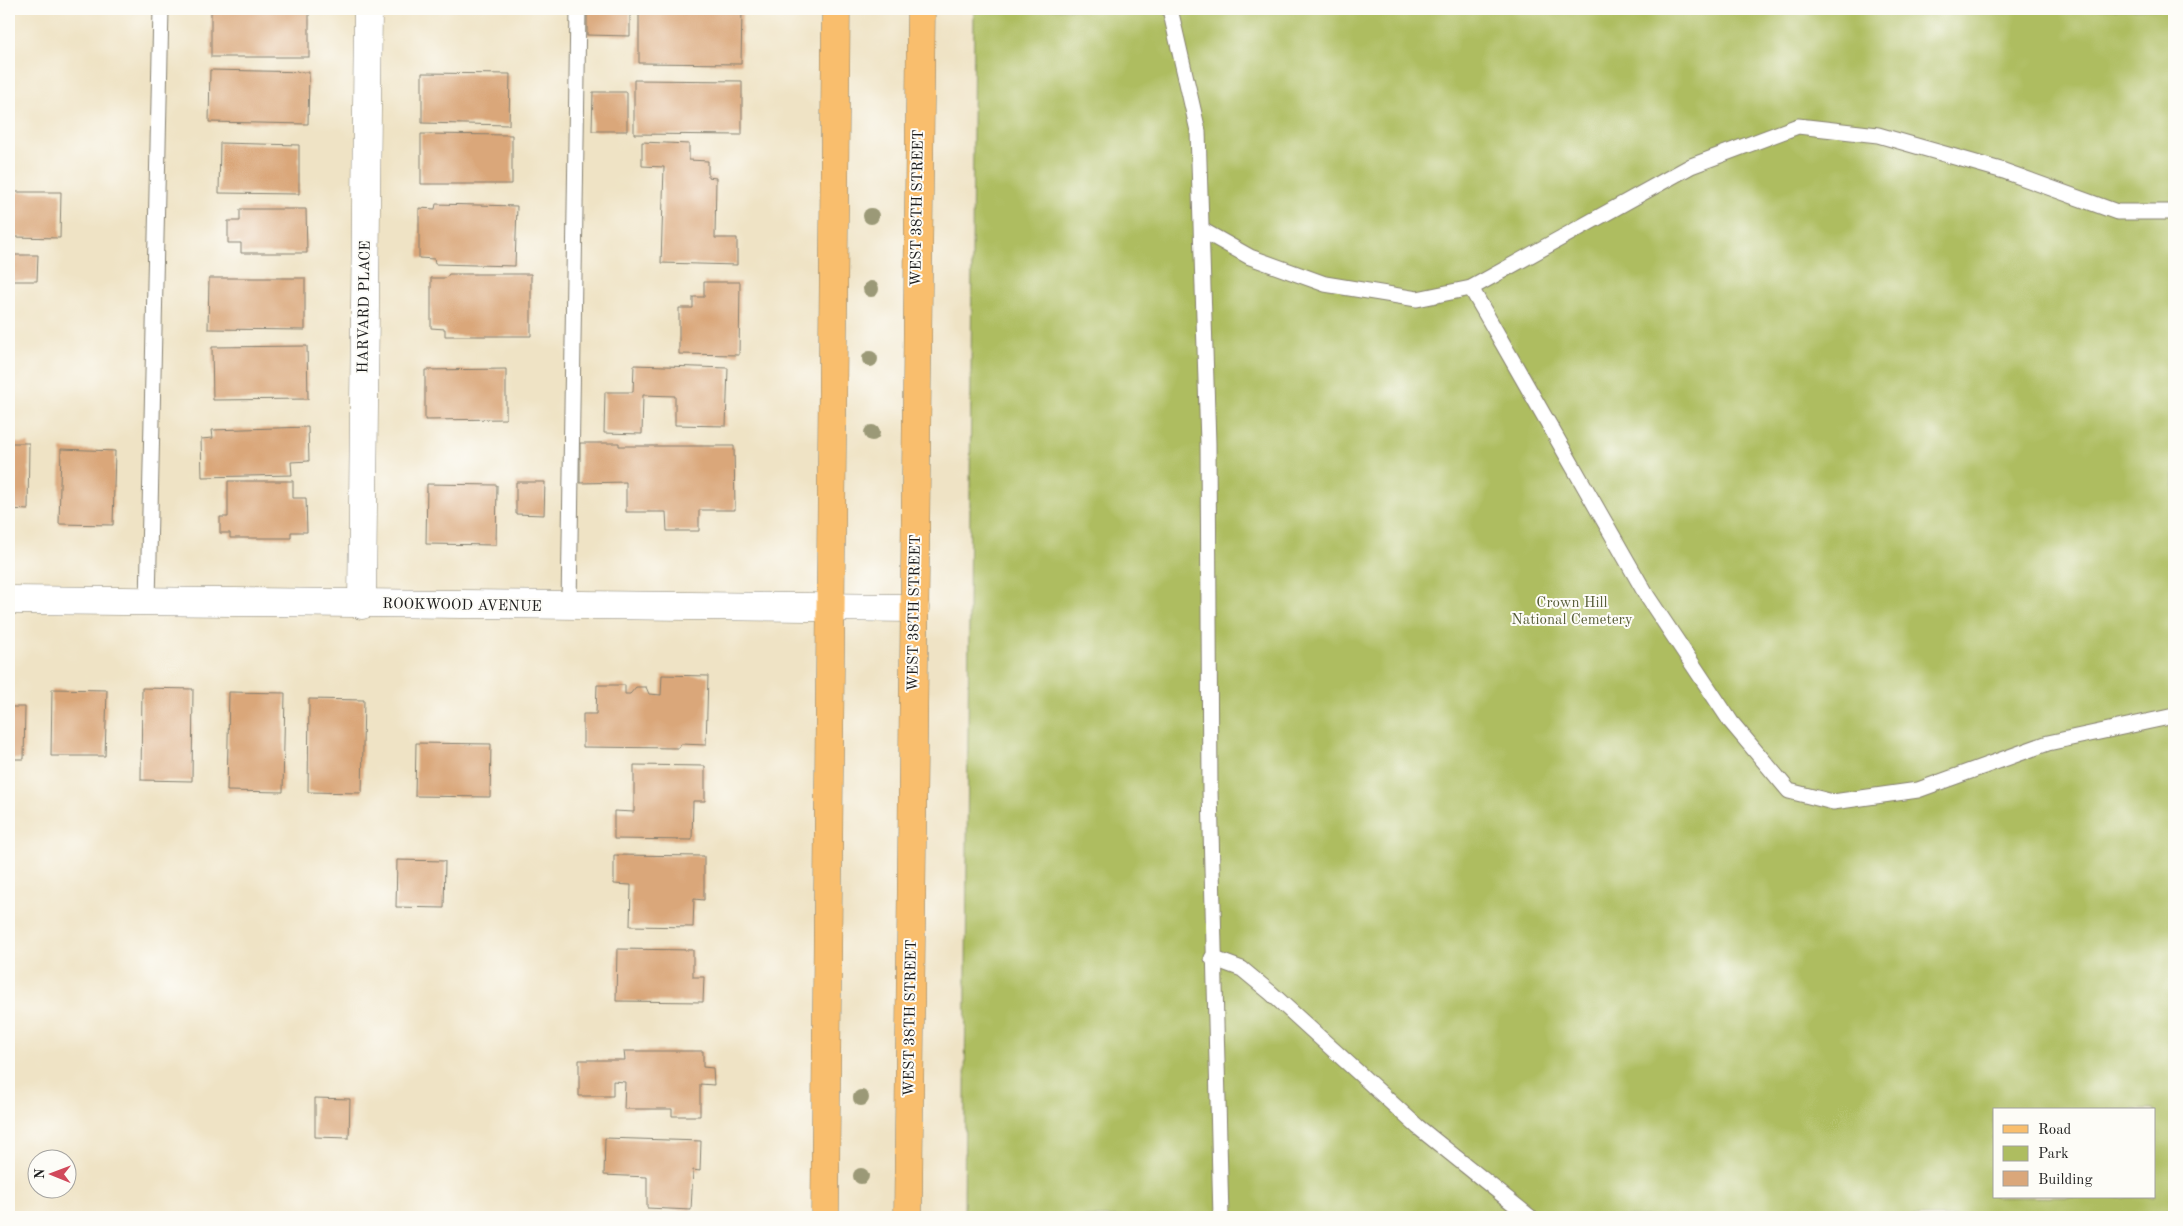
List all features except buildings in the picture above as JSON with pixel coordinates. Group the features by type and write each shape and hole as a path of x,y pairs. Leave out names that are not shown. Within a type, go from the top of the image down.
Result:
{"main road":[{"path":"825,1217 836,9"},
{"name":"WEST 38TH STREET","path":"908,1217 921,9"}],"street":[{"name":"HARVARD PLACE","path":"362,605 368,9"},
{"name":"ROOKWOOD AVENUE","path":"9,600 569,607 915,608"}],"lane":[{"path":"148,602 161,9"},
{"path":"569,607 578,9"},
{"path":"1170,9 1198,131 1208,443 1212,958 1220,1217"},
{"path":"1202,230 1250,257 1324,284 1417,299 1471,288 1691,166 1798,126 1878,136 2004,171 2117,212 2174,212"},
{"path":"1471,288 1647,596 1730,722 1789,791 1833,802 1918,790 2048,743 2174,716"},
{"path":"1212,958 1242,969 1271,993 1418,1127 1530,1217"}],"green space":[{"name":"Crown Hill National Cemetery","path":"974,9 2174,9 2174,1217 964,1217"}]}
